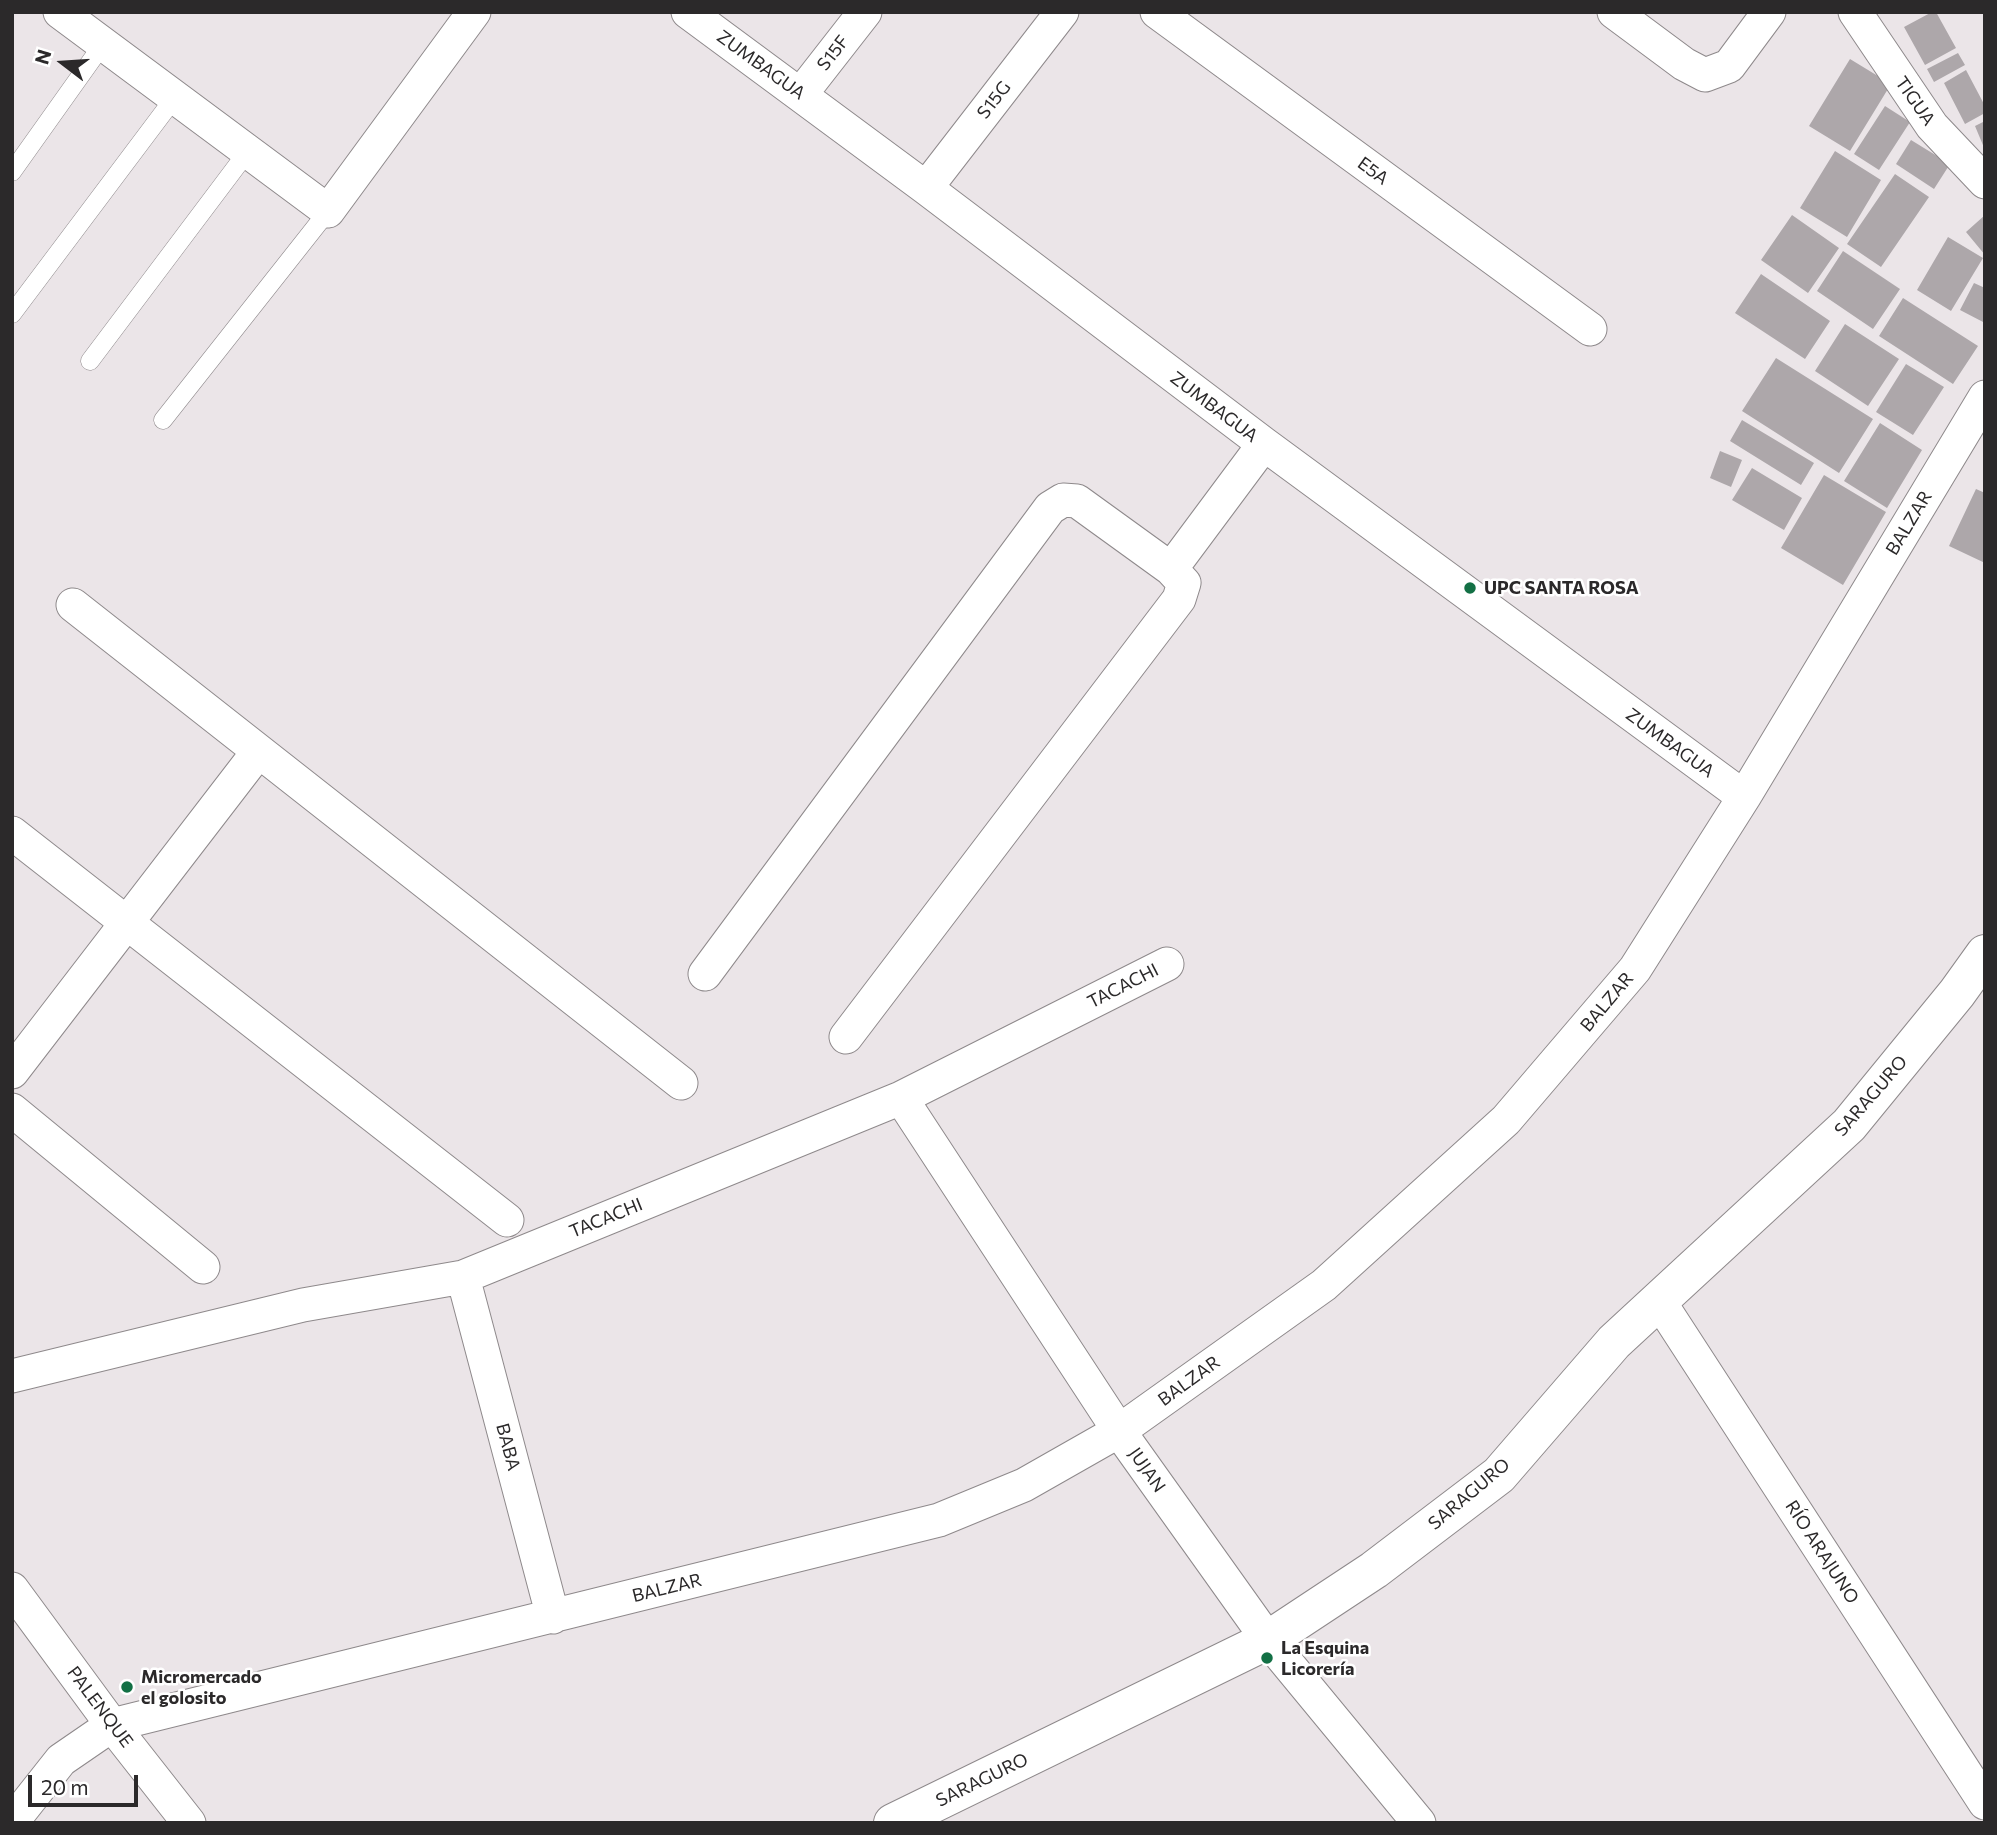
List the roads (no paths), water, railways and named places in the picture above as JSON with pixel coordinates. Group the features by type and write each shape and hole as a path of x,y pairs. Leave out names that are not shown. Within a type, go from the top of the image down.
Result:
{"street":[{"path":"60,12 328,211 474,12"},
{"name":"ZUMBAGUA","path":"688,12 802,94 1264,444 1744,797"},
{"name":"S15F","path":"802,94 865,12"},
{"name":"S15G","path":"926,188 1062,12"},
{"name":"E5A","path":"1157,12 1590,329"},
{"path":"1614,12 1684,64 1705,75 1729,66 1769,12"},
{"name":"TIGUA","path":"1855,12 1932,126 1985,181"},
{"name":"BALZAR","path":"12,1822 61,1760 112,1725 939,1520 1024,1485 1119,1431 1324,1285 1506,1120 1635,969 1744,797 1985,397"},
{"path":"1171,569 1264,444"},
{"path":"705,974 1050,508 1063,500 1077,501 1171,569 1184,583 1179,599 846,1037"},
{"path":"73,606 681,1083"},
{"path":"12,1072 258,752"},
{"path":"12,834 507,1220"},
{"name":"SARAGURO","path":"893,1823 1268,1640 1374,1570 1499,1475 1614,1342 1849,1125 1957,993 1985,954"},
{"name":"TACACHI","path":"12,1376 303,1305 463,1277 901,1098 1167,964"},
{"name":"JUJAN","path":"901,1098 1119,1431 1268,1640 1419,1823"},
{"path":"12,1110 203,1268"},
{"name":"BABA","path":"463,1277 553,1617"},
{"name":"RÍO ARAJUNO","path":"1659,1301 1985,1802"},
{"name":"PALENQUE","path":"12,1589 112,1725 189,1823"}],"lane":[{"path":"12,172 103,44"},
{"path":"12,314 175,97"},
{"path":"90,361 248,151"},
{"path":"163,420 328,211"}],"place":[{"name":"UPC SANTA ROSA","path":"1470,588"},
{"name":"La Esquina Licorería","path":"1267,1658"},
{"name":"Micromercado el golosito","path":"127,1687"}]}
